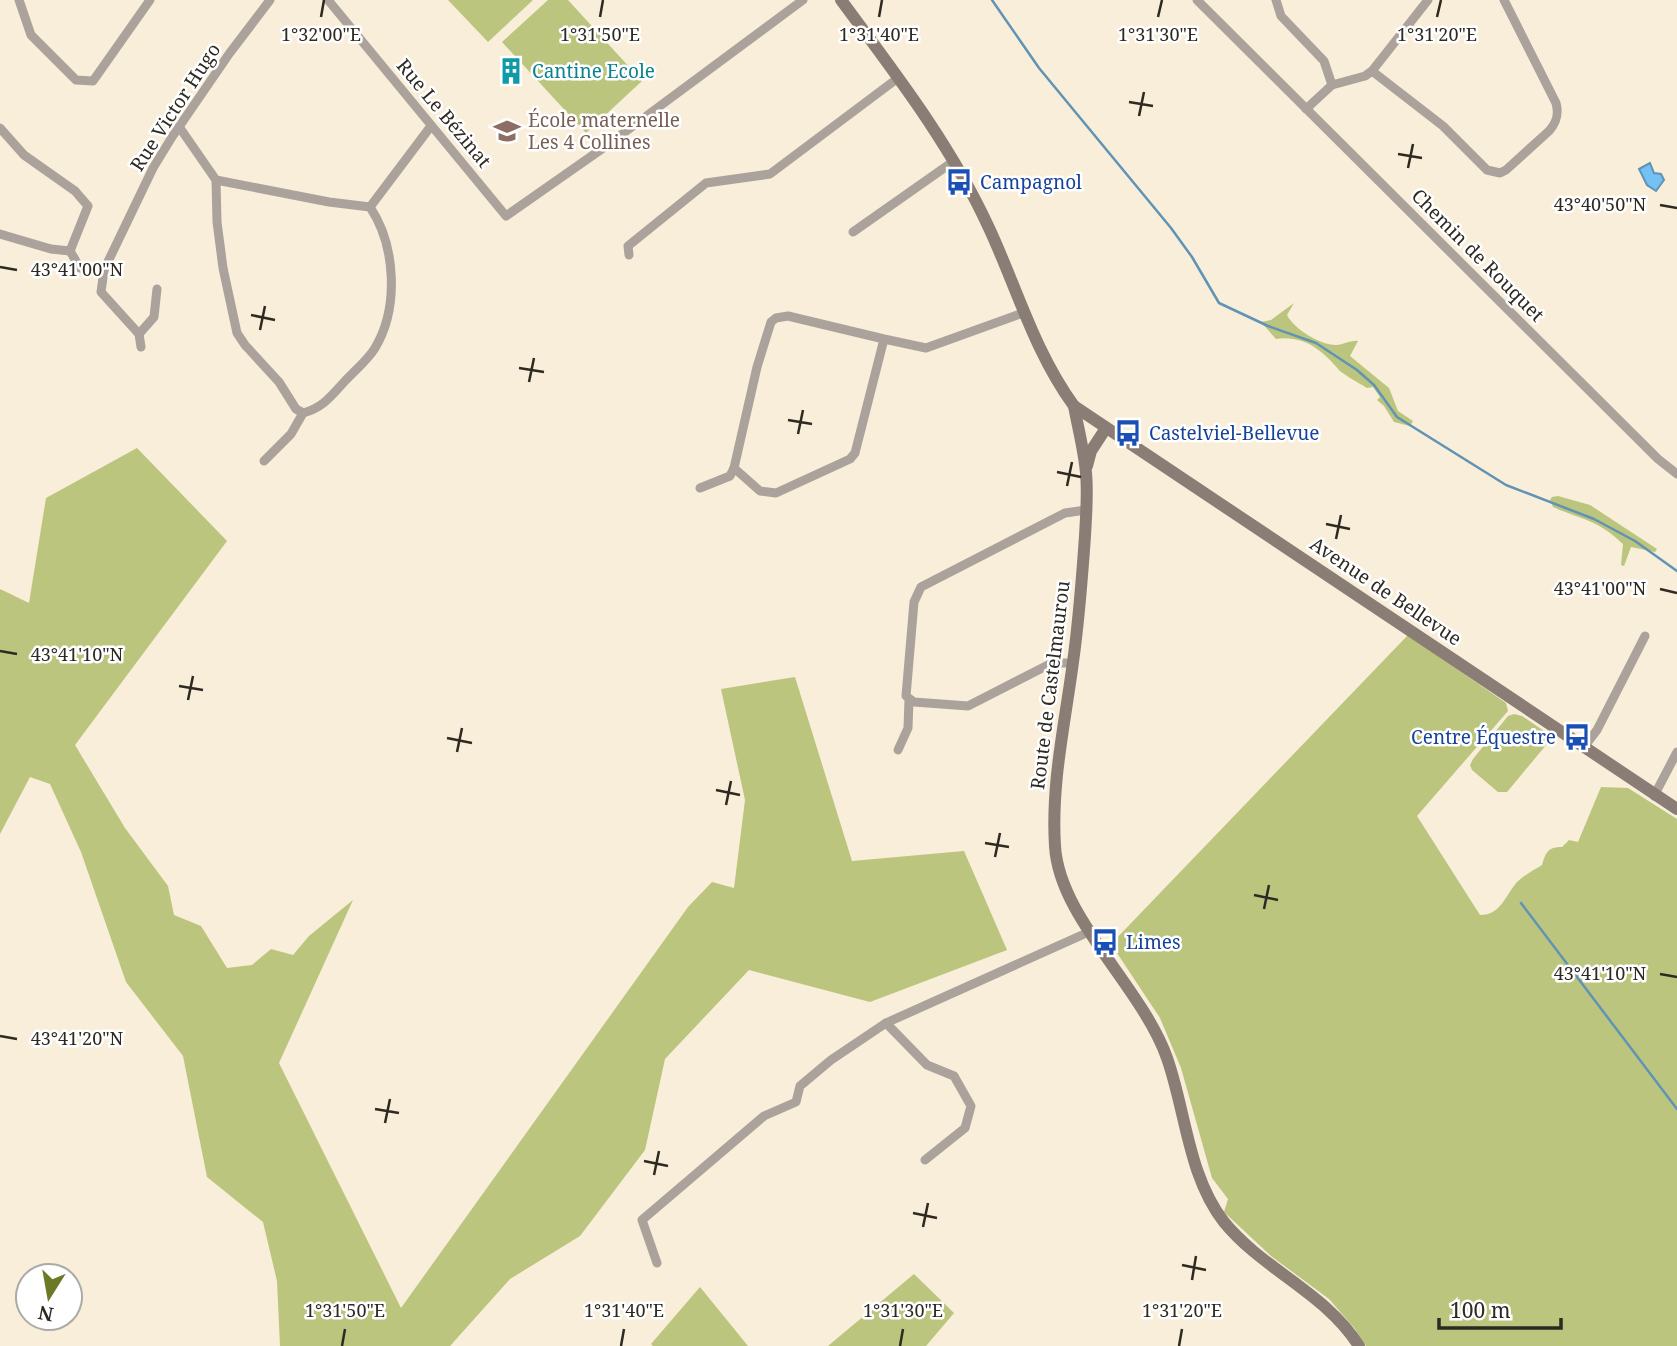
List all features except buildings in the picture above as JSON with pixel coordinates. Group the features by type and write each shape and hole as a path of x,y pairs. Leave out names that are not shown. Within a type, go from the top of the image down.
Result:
{"street":[{"path":"19,0 32,34 66,72 76,80 84,82 93,81 150,0"},
{"name":"Rue Victor Hugo","path":"104,270 153,168 229,54 270,0"},
{"name":"Rue Le Bézinat","path":"328,0 506,216 606,146 803,0"},
{"path":"841,0 954,161 989,228 1023,313 1048,366 1074,405"},
{"name":"Chemin de Rouquet","path":"1197,0 1658,459 1677,474"},
{"path":"1276,0 1281,16 1324,61 1332,85"},
{"path":"1306,109 1332,85 1365,76 1372,71 1428,0"},
{"path":"1372,71 1443,126 1487,170 1500,173 1506,170 1549,131 1558,113 1556,103 1503,0"},
{"path":"629,255 628,246 706,183 770,174 898,78"},
{"path":"0,128 24,155 75,191 88,206 70,251"},
{"path":"180,128 216,180 217,222 223,268 237,332 279,382 296,409 303,413 318,410 374,350 385,327 391,277 379,221 370,207"},
{"path":"370,207 434,130"},
{"path":"853,232 954,161"},
{"path":"216,180 370,207"},
{"path":"0,234 51,249 70,251"},
{"path":"70,251 80,268 104,270 101,292 139,334 141,347"},
{"path":"139,334 154,317 157,289"},
{"path":"700,488 730,476 734,468 757,367 771,322 776,318 788,316 926,348 1023,313"},
{"path":"734,468 760,491 768,494 784,490 850,459 855,453 884,339"},
{"name":"Avenue de Bellevue","path":"1074,405 1677,809"},
{"name":"Route de Castelmaurou","path":"1074,405 1086,473 1086,510 1082,592 1059,749 1055,845 1058,871 1068,895 1139,1003 1167,1058 1200,1179 1211,1202 1223,1220 1250,1249 1333,1312 1359,1346"},
{"path":"264,461 291,434 303,413"},
{"name":"Route de Castelmaurou","path":"1086,473 1091,451 1106,428"},
{"path":"1080,436 1098,439"},
{"path":"898,750 908,727 909,700 906,691 914,602 920,587 1065,513 1086,510"},
{"path":"1584,747 1597,730 1645,636"},
{"path":"909,700 968,706 1052,663 1073,663"},
{"path":"1654,796 1677,752"},
{"path":"657,1263 642,1220 764,1116 796,1102 800,1086 831,1060 887,1023 1091,931"},
{"path":"887,1023 927,1065 954,1076 971,1106 965,1128 925,1160"}],"green space":[{"path":"448,0 533,0 488,42"},
{"path":"548,0 568,0 642,81 586,133 502,42"},
{"path":"1294,303 1287,315 1295,326 1308,335 1330,344 1358,341 1350,356 1389,388 1398,411 1413,421 1410,426 1394,422 1377,400 1380,397 1373,387 1367,388 1344,374 1326,356 1304,342 1276,339 1261,322 1271,320"},
{"path":"137,448 227,541 75,745 125,828 168,886 174,915 201,926 227,968 252,965 271,949 293,955 309,936 353,900 279,1063 401,1308 688,907 712,882 734,888 745,800 721,689 795,677 852,861 964,851 1007,950 870,1002 749,970 665,1059 645,1150 580,1236 510,1279 450,1346 280,1346 277,1281 263,1222 207,1177 183,1056 126,982 81,852 50,784 30,777 0,834 0,589 29,603 46,498"},
{"path":"1558,496 1590,505 1657,549 1655,552 1631,547 1624,566 1621,565 1623,544 1598,525 1553,507 1550,500"},
{"path":"1408,635 1506,703 1508,711 1417,816 1480,915 1498,908 1517,882 1542,865 1551,849 1562,847 1569,840 1578,842 1601,787 1628,788 1677,819 1677,1346 1366,1346 1329,1299 1271,1256 1224,1212 1228,1199 1212,1178 1181,1068 1160,1018 1111,944"},
{"path":"1508,716 1522,716 1550,738 1507,792 1498,792 1472,770 1470,765"},
{"path":"914,1274 954,1313 926,1346 828,1346"},
{"path":"700,1287 748,1346 651,1344"}],"water":[{"path":"1650,163 1654,173 1661,174 1664,180 1656,191 1647,185 1639,169"}],"waterway":[{"path":"992,0 1039,68 1171,228 1219,303 1268,326 1316,343 1357,370 1374,385 1397,417 1506,485 1594,519 1635,541 1677,571"},
{"path":"1521,903 1677,1109"}],"place":[{"name":"Cantine Ecole","path":"511,71"},
{"name":"École maternelle Les 4 Collines","path":"507,131"},
{"name":"Campagnol","path":"959,182"},
{"name":"Castelviel-Bellevue","path":"1128,433"},
{"name":"Centre Équestre","path":"1577,737"},
{"name":"Limes","path":"1105,942"}]}
